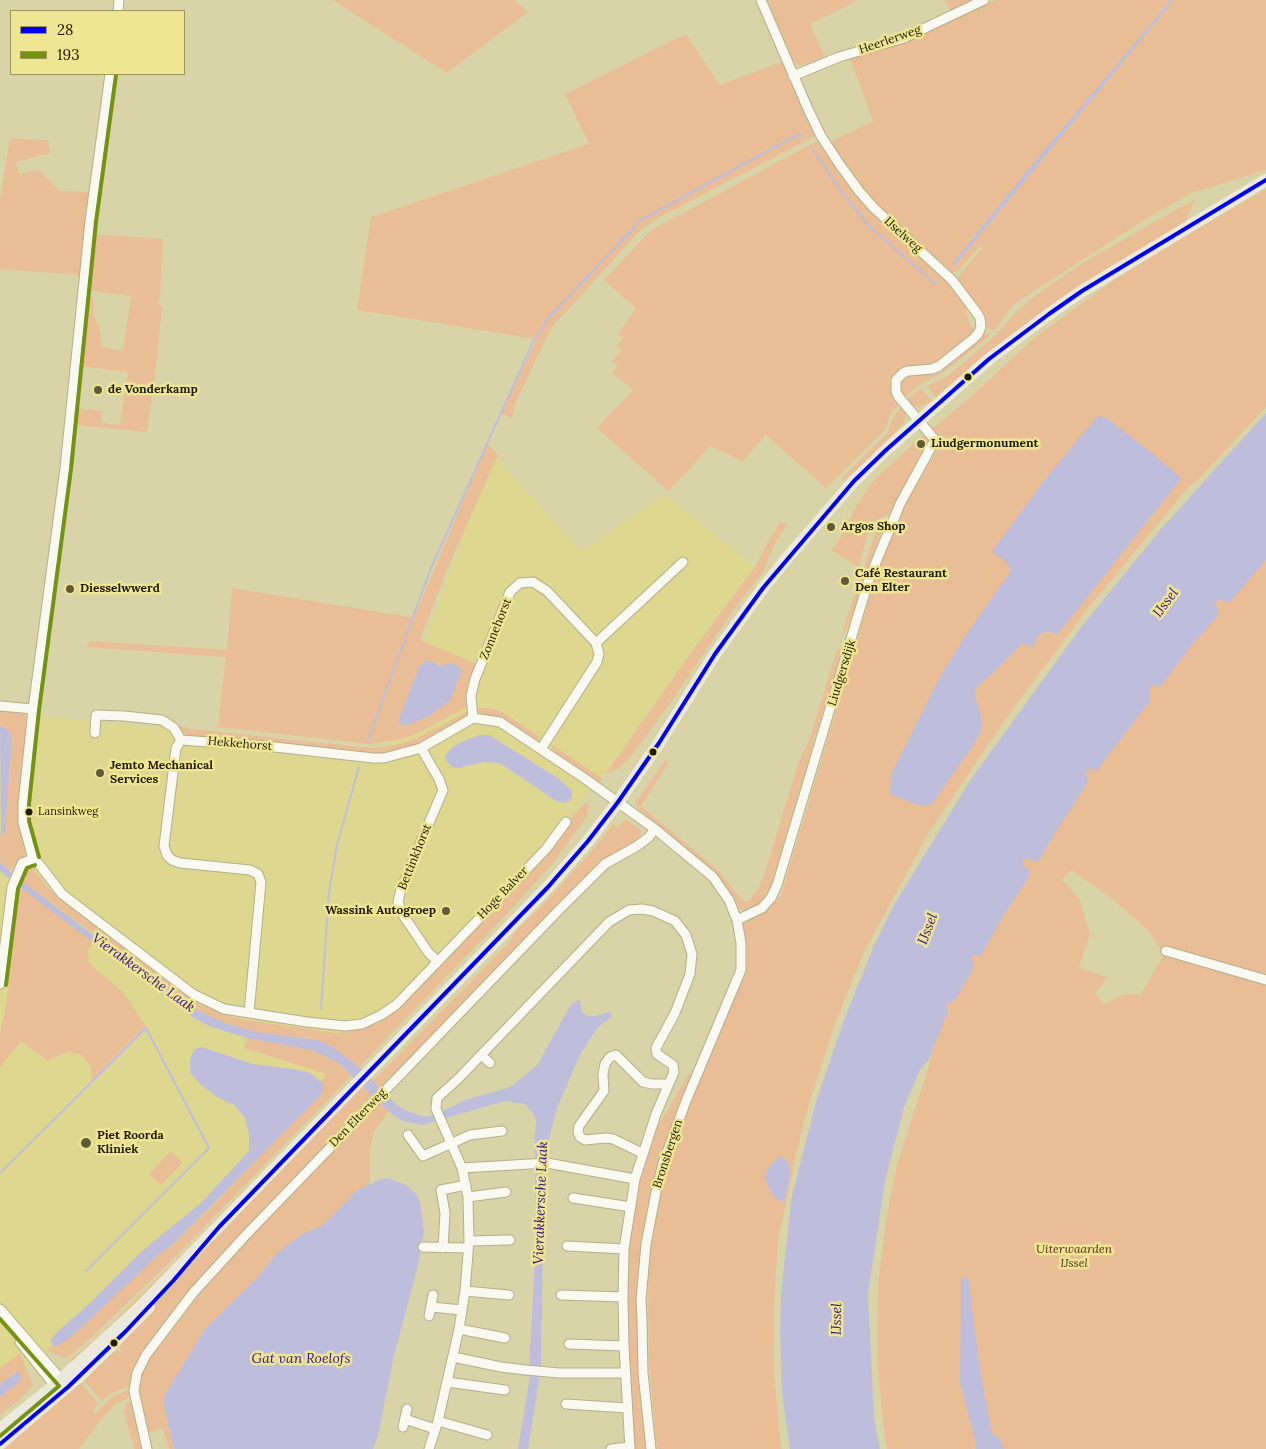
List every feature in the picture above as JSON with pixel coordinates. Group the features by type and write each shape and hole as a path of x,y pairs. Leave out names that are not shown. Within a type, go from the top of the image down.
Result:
{"main road":[{"name":"Den Elterweg","path":"0,1444 61,1386 219,1227 548,887 588,841 618,802 659,743 715,654 788,557 854,481 1001,350 1082,291 1266,180"},
{"name":"Den Elterweg","path":"0,1429 61,1386"}],"street":[{"name":"IJselweg","path":"761,0 821,136 859,191 892,226 949,277 970,302 980,318 981,327 978,334 939,366 932,369 908,371 896,380 898,396 920,421"},
{"name":"Heerlerweg","path":"793,76 839,57 904,38 984,0"},
{"path":"0,984 12,887 22,863 33,859 22,812 33,709 65,468 90,221 110,75"},
{"name":"Liudgersdijk","path":"737,920 762,908 771,898 777,885 870,579 900,504 935,440 920,421"},
{"path":"541,749 597,662 599,654 596,643 683,562"},
{"name":"Zonnehorst","path":"473,718 470,696 475,680 510,592 520,583 532,582 546,591 596,643"},
{"path":"0,706 33,709"},
{"path":"95,734 96,715 162,720 174,728 180,740 176,748 164,846 167,855 172,860 180,863 250,870 258,874 261,882 249,1013"},
{"path":"473,718 500,722 618,802"},
{"name":"Hekkehorst","path":"180,740 258,745 384,758 421,748 473,718"},
{"name":"Bettinkhorst","path":"421,748 439,779 443,790 401,889 398,902 403,915 428,952 437,961"},
{"name":"Bronsbergen","path":"618,802 713,878 729,900 737,920 741,942 741,970 686,1101 663,1163 646,1244 641,1300 643,1373 651,1449"},
{"name":"Hoge Balver","path":"33,859 62,894 193,994 224,1009 345,1026 362,1024 396,1005 546,849 566,822"},
{"name":"Den Elterweg","path":"147,1449 134,1391 137,1373 146,1355 193,1293 245,1236 565,904 605,864 637,846 648,838 654,829"},
{"name":"Bronsbergen","path":"429,1449 459,1329 465,1291 469,1244 466,1185 452,1142 436,1109 437,1098 609,922 629,910 653,910 675,921 686,935 692,954 690,974 675,1013 656,1048 657,1054 673,1065 674,1068 642,1153 635,1179 624,1249 623,1297 625,1373 630,1448 611,1449"},
{"path":"1166,951 1266,980"},
{"path":"481,1055 490,1063"},
{"name":"Bronsbergen","path":"642,1153 613,1139 585,1140 580,1137 578,1132 579,1126 604,1091 603,1074 605,1064 610,1057 616,1055 643,1082 668,1084"},
{"path":"408,1135 423,1156 452,1142 477,1133 502,1131"},
{"name":"Bronsbergen","path":"462,1168 547,1163 635,1179"},
{"path":"443,1248 445,1213 441,1190 466,1185"},
{"path":"468,1197 506,1192"},
{"path":"572,1198 631,1207"},
{"path":"423,1247 443,1248 510,1240"},
{"path":"567,1246 624,1249"},
{"path":"465,1291 509,1295"},
{"path":"561,1295 623,1297"},
{"path":"429,1316 433,1296"},
{"path":"431,1307 462,1310"},
{"path":"0,1309 61,1386"},
{"path":"0,1315 61,1386"},
{"path":"459,1329 505,1338"},
{"path":"569,1344 624,1346"},
{"path":"453,1357 500,1367 545,1372 625,1373"},
{"path":"447,1382 505,1390"},
{"path":"566,1404 627,1408"},
{"path":"407,1409 404,1423 436,1425 487,1435"}],"shaded area":[{"path":"493,454 581,551 665,494 755,567 698,643 606,773 570,816 271,1139 37,1362 0,1385 0,713 385,751"}],"green space":[{"path":"333,0 514,0 528,12 447,73"},
{"path":"767,0 857,1 810,24 825,58 799,66 794,62"},
{"path":"944,0 972,0 951,12"},
{"path":"995,0 1171,0 973,237 955,265 1174,0 1266,0 1266,170 1191,193 1141,222 1020,300 1012,307 996,329 993,330 985,327 958,281 958,277 982,248 980,246 958,271 952,272 882,210 863,189 830,142 873,121 849,56 956,16 971,13"},
{"path":"686,34 720,85 784,61 816,134 658,218 640,231 551,328 515,404 512,418 501,413 537,339 357,310 371,217 589,144 565,94"},
{"path":"10,138 48,140 50,153 16,162 19,174 39,170 59,191 91,192 83,243 81,275 0,269 0,199"},
{"path":"820,141 843,175 946,279 967,305 967,316 970,325 977,330 939,362 893,378 891,388 899,404 891,413 884,431 826,488 766,435 742,462 727,453 709,446 693,466 668,491 597,428 633,390 612,373 618,366 612,361 622,350 616,346 623,338 618,334 636,308 604,280 655,228"},
{"path":"1266,189 1266,407 1195,483 1190,485 1090,606 1010,713 929,832 864,952 836,1021 809,1103 778,1242 774,1304 774,1374 781,1449 657,1449 649,1363 648,1281 650,1242 656,1204 667,1165 689,1102 743,975 746,963 743,924 745,920 769,907 776,898 781,896 874,582 904,506 939,447 931,443 895,507 875,522 869,530 859,567 831,550 837,544 857,505 875,479 917,441 971,397 1033,339 1114,280"},
{"path":"1195,199 1185,222 1062,299 1010,336 936,397 928,387 949,375 996,335 1014,314 1032,298 1084,262"},
{"path":"92,234 163,239 160,297 158,303 162,307 147,432 74,426 76,408 102,411 101,423 120,425 128,372 81,366 86,296 93,297 93,315 99,326 102,347 123,351 131,296 86,290"},
{"path":"984,333 988,333 989,337 944,372 922,383 904,397 900,389 903,380 912,374 938,371"},
{"path":"920,389 932,401 920,407 915,407 906,401"},
{"path":"902,406 906,413 903,424 865,463 844,480 842,478 886,434 894,416"},
{"path":"487,443 498,455 446,572 420,640 477,664 467,691 467,707 422,731 402,739 371,744 218,727 226,657 86,647 90,641 227,650 232,588 414,618","holes":["430,661 461,673 449,701 439,709 429,716 407,725 399,719 419,667"]},
{"path":"781,521 787,525 776,541 763,572 734,609 669,705 632,755 618,769 606,773 698,643 755,567"},
{"path":"877,530 881,532 847,630 844,631 843,629"},
{"name":"Uiterwaarden IJssel","path":"1266,543 1266,1449 887,1449 877,1352 878,1285 886,1221 897,1165 926,1075 946,1003 968,957 1022,860 1086,768 1214,601","holes":["1071,870 1111,898 1149,932 1164,954 1141,994 1122,995 1104,1004 1095,994 1107,977 1079,968 1090,934 1079,898 1062,880"]},
{"path":"842,646 843,653 814,739 807,769 809,772 770,890 764,901 754,908 745,911 738,908 712,872 641,811 636,802 665,760 669,762 641,806 718,870 742,900 748,902 758,889 765,872 798,764 810,738 837,649 841,649"},
{"path":"0,707 21,711 29,722 26,849 25,856 15,868 10,870 0,862 0,838 10,770 12,737 0,726"},
{"path":"486,708 501,711 541,738 534,740 480,713 476,709"},
{"path":"468,711 465,719 442,732 402,750 368,755 190,735 185,734 177,725 191,729 370,748 403,743 423,735"},
{"path":"551,744 602,778 602,780 598,782 554,753"},
{"path":"585,803 589,804 586,818 553,863 504,917 359,1067 333,1047 318,1040 257,1032 225,1023 199,1011 175,996 95,934 19,879 26,869 31,866 49,889 74,910 185,995 201,1005 232,1017 253,1021 335,1033 349,1032 380,1023 399,1008 548,853 571,824 569,821"},
{"path":"626,819 640,829 641,834 637,841 399,1071 389,1077 380,1088 373,1081 510,942 513,934 551,896 613,824 618,827"},
{"path":"16,884 93,942 88,951 89,962 123,992 146,1026 92,1080 90,1065 80,1054 68,1052 48,1061 21,1041 0,1067 0,1034 6,1006 15,933 14,906"},
{"path":"247,1038 311,1050 340,1064 351,1076 175,1257 96,1333 67,1358 47,1350 52,1346 54,1347 174,1243 221,1197 323,1085 320,1081 327,1074 244,1048"},
{"path":"690,1072 691,1076 659,1166 643,1233 639,1262 637,1319 647,1449 634,1449 626,1316 628,1245 638,1181 652,1136"},
{"path":"362,1086 375,1098 211,1268 130,1386 111,1393 103,1400 100,1399 83,1379 117,1350 121,1350 121,1344 131,1329 217,1236"},
{"path":"379,1102 389,1111 374,1131 370,1149 370,1183 354,1193 340,1210 321,1226 302,1234 276,1254 258,1277 205,1329 164,1396 163,1402 174,1449 169,1449 162,1428 146,1434 137,1394 143,1364 154,1348 217,1271"},
{"path":"171,1151 183,1163 161,1185 149,1174"},
{"path":"248,1186 239,1200 176,1267 73,1364 70,1360 100,1335"},
{"path":"20,1353 33,1385 21,1398 0,1415 0,1397 7,1392 17,1373 0,1384 0,1368"},
{"path":"78,1380 98,1403 93,1412 95,1414 113,1396 129,1390 130,1395 115,1405 102,1418 79,1449 0,1449 0,1447"},
{"path":"129,1402 133,1402 145,1449 134,1449 124,1411"}],"water":[{"path":"1171,0 1174,0 955,265 952,264 1032,165"},
{"name":"IJssel","path":"1266,413 1266,560 1230,602 1219,599 1215,602 1218,611 1217,617 1195,641 1160,687 1154,685 1149,689 1150,701 1096,771 1088,769 1086,773 1088,782 1039,861 1035,862 1028,858 1023,860 1024,866 1029,871 1029,877 1008,908 981,955 971,955 974,963 973,969 958,995 952,1002 946,1004 948,1011 929,1059 920,1070 904,1107 885,1181 868,1295 874,1418 880,1449 790,1449 782,1393 780,1332 781,1294 791,1200 816,1102 844,1020 872,950 894,905 971,779 1082,626 1161,529"},
{"path":"1099,416 1108,419 1148,450 1180,477 1180,480 1057,635 1048,631 1041,634 1036,639 1033,648 1026,644 1020,645 976,688 975,696 981,716 981,731 933,802 921,806 891,795 892,772 941,675 970,629 1009,574 1010,569 1005,560 994,554 993,550 1050,473"},
{"path":"425,661 441,666 451,663 461,669 461,673 449,701 429,716 403,725 399,722 399,719 419,667"},
{"path":"0,726 7,729 12,737 5,831 1,838"},
{"path":"481,735 489,735 558,778 572,791 572,797 565,803 556,801 500,763 483,762 459,768 453,767 448,763 445,757 454,746"},
{"name":"Vierakkersche Laak","path":"0,862 19,879 175,996 199,1011 225,1023 257,1032 318,1040 333,1047 359,1067 380,1088 372,1096 340,1064 311,1050 247,1038 211,1027 194,1018 17,885 0,871"},
{"path":"580,1000 582,1012 588,1016 608,1012 611,1013 612,1017 597,1028 579,1057 557,1108 543,1161 536,1161 534,1148 536,1121 533,1113 525,1104 505,1101 422,1125 403,1121 394,1116 379,1102 386,1094 397,1105 409,1112 426,1117 437,1114 465,1100 512,1086 538,1064 570,1006"},
{"path":"202,1047 253,1064 308,1072 323,1085 322,1094 174,1243 158,1255 70,1338 54,1347 50,1341 56,1333 89,1304 143,1250 201,1203 249,1151 249,1134 245,1118 234,1105 217,1097 200,1084 190,1072 190,1058 195,1049"},
{"path":"781,1156 787,1161 789,1166 789,1183 784,1202 778,1200 773,1195 765,1176 776,1159"},
{"name":"Vierakkersche Laak","path":"535,1165 544,1165 541,1369 528,1449 518,1449 530,1376 535,1261"},
{"name":"Gat van Roelofs","path":"388,1178 406,1185 417,1195 421,1206 424,1233 418,1265 394,1356 378,1436 373,1449 174,1449 163,1402 164,1396 205,1329 258,1277 276,1254 302,1234 321,1226 354,1193 381,1179"},
{"path":"968,1277 980,1371 992,1433 1001,1440 1004,1449 975,1449 976,1443 960,1383 961,1278"},
{"path":"17,1372 21,1375 20,1381 0,1397 0,1384"}],"waterway":[{"path":"368,740 431,568 533,342 550,316 641,220 797,135 803,136"},
{"path":"811,147 843,194 869,226 934,283"},
{"path":"321,1009 329,892 337,845 359,767"},
{"path":"0,1173 146,1028 209,1148 86,1271"}],"transit line":[{"name":"193","path":"39,857 29,821 29,804 39,710 71,469 96,222 116,75"},
{"name":"28","path":"0,1444 68,1387 126,1331 173,1281 219,1227 548,887 588,841 618,802 659,743 715,654 763,588 854,481 886,450 989,359 1049,314 1082,291 1266,180"},
{"name":"193","path":"6,985 18,889 27,868 35,865"},
{"name":"193","path":"0,1319 59,1386 0,1436"}],"place":[{"name":"de Vonderkamp","path":"98,390"},
{"name":"Liudgermonument","path":"921,444"},
{"name":"Argos Shop","path":"831,527"},
{"name":"Café Restaurant Den Elter","path":"845,581"},
{"name":"Diesselwwerd","path":"70,589"},
{"name":"Jemto Mechanical Services","path":"100,773"},
{"name":"Lansinkweg","path":"29,812"},
{"name":"Wassink Autogroep","path":"446,911"},
{"name":"Piet Roorda Kliniek","path":"86,1143"}]}
